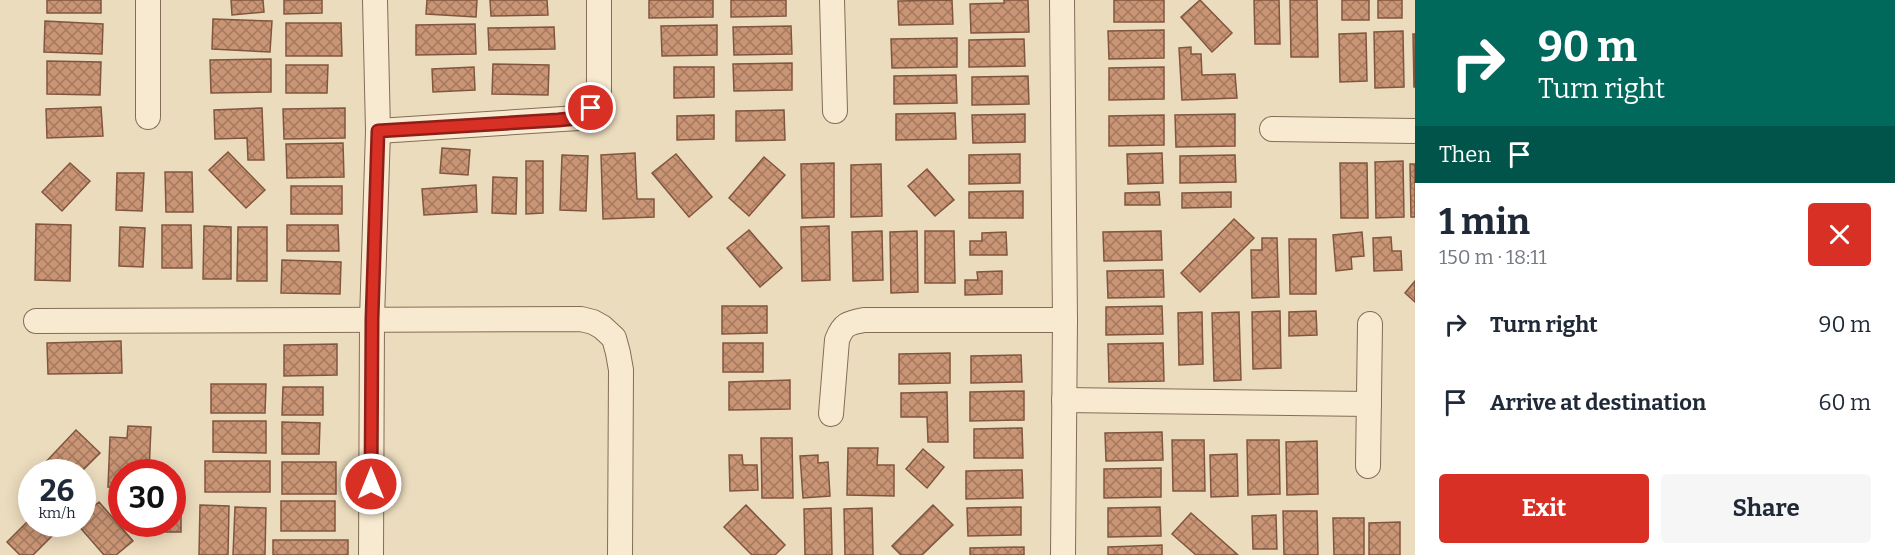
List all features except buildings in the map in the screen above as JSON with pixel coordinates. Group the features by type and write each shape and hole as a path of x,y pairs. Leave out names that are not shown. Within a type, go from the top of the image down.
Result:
{"street":[{"path":"148,0 148,117"},
{"path":"371,555 372,319 378,131 375,0"},
{"path":"378,131 578,118 591,108 599,92 599,0"},
{"path":"832,0 835,111"},
{"path":"1062,0 1065,320 1063,555"},
{"path":"1272,129 1415,131"},
{"path":"36,321 580,319 593,322 603,327 614,338 621,369 620,555"},
{"path":"831,414 837,340 842,328 852,322 864,320 1065,320"},
{"path":"1368,466 1370,324"},
{"path":"1064,400 1369,404"}],"route":[{"path":"371,484 372,319 378,131 578,118 591,108"}]}
